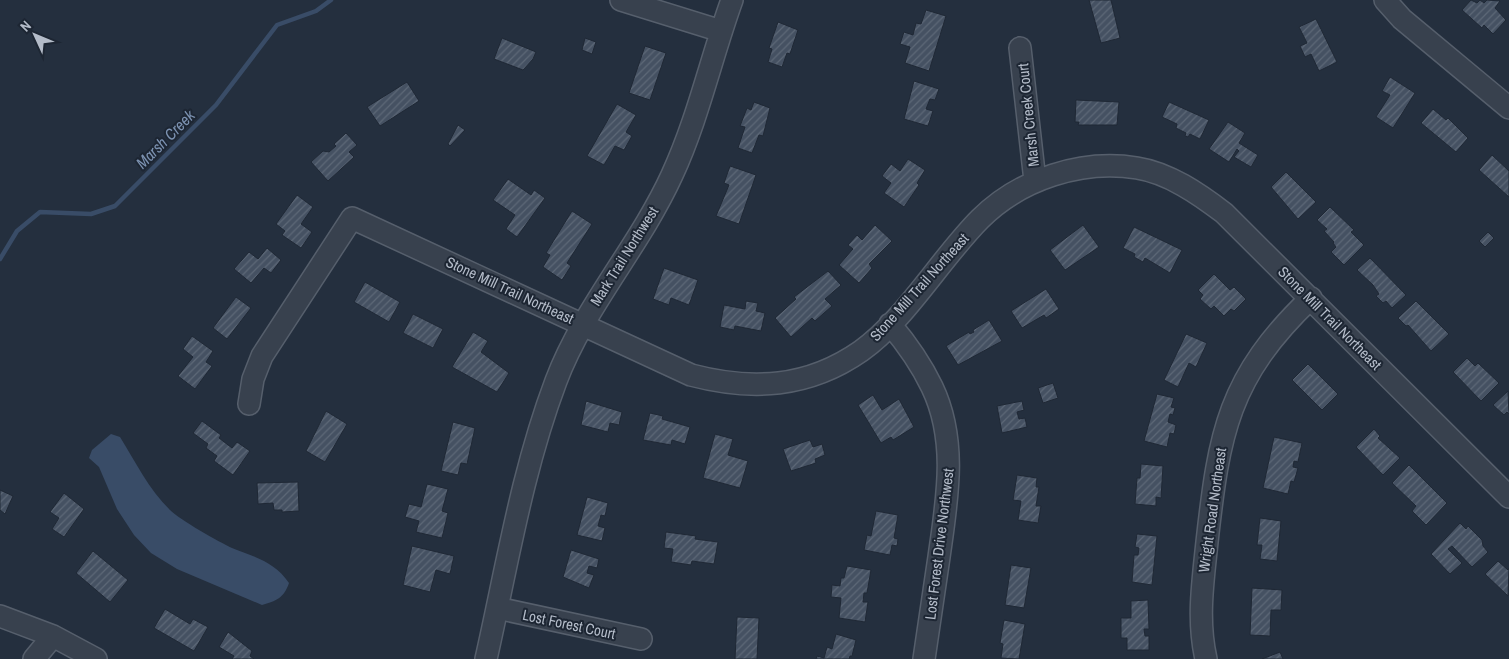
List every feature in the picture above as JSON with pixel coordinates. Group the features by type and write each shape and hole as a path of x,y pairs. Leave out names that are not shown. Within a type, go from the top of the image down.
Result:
{"street":[{"path":"621,0 721,31"},
{"name":"Mark Trail Northwest","path":"486,659 536,438 557,380 582,324 651,215 672,175 692,127 732,0"},
{"path":"1385,0 1402,19 1509,108"},
{"name":"Marsh Creek Court","path":"1020,48 1036,181"},
{"name":"Stone Mill Trail Northeast","path":"249,404 253,379 262,356 352,218 691,375 722,383 753,386 794,382 829,370 862,350 890,324 980,218 1006,197 1036,181 1069,170 1107,166 1138,168 1170,179 1200,195 1224,213 1509,497"},
{"name":"Wright Road Northeast","path":"1206,659 1201,626 1202,587 1215,472 1226,421 1241,386 1260,354 1283,324 1310,298"},
{"name":"Lost Forest Drive Northwest","path":"890,324 915,354 933,389 945,426 949,465 947,497 924,659"},
{"name":"Lost Forest Court","path":"497,608 641,639"},
{"path":"0,616 53,636 96,659"},
{"path":"34,659 53,636"}],"water":[{"path":"111,434 120,437 149,484 170,510 218,541 271,565 289,583 285,592 275,600 262,605 177,569 151,553 134,535 117,509 99,467 89,458 92,450"}],"building":[{"path":"1089,0 1111,0 1120,38 1101,43"},
{"path":"1471,0 1477,3 1480,0 1484,3 1487,0 1500,1 1495,8 1506,20 1493,34 1484,25 1482,28 1462,10"},
{"path":"926,10 946,16 929,71 905,63 910,47 900,44 904,32 913,35 916,23 921,24"},
{"path":"1316,19 1337,62 1319,71 1311,54 1305,57 1300,46 1307,43 1299,27"},
{"path":"778,22 798,30 790,54 787,53 782,67 768,62 772,49 769,48"},
{"path":"502,38 536,52 533,59 523,70 494,59"},
{"path":"585,38 596,42 592,54 582,50"},
{"path":"645,46 666,53 650,100 629,93"},
{"path":"1390,77 1415,93 1393,128 1376,117 1390,95 1382,91"},
{"path":"914,81 939,89 935,100 930,99 926,109 933,111 928,126 904,119"},
{"path":"407,82 419,101 380,126 367,107"},
{"path":"1076,100 1119,102 1117,125 1078,125 1079,122 1075,122"},
{"path":"754,102 770,108 763,136 759,135 752,153 738,148 745,127 740,126 747,108 751,110"},
{"path":"1169,102 1209,120 1200,139 1190,134 1188,137 1185,136 1186,133 1176,128 1177,124 1162,117"},
{"path":"617,104 636,115 626,132 632,136 624,150 615,146 604,165 587,156"},
{"path":"1433,109 1446,120 1448,118 1468,138 1456,152 1421,123"},
{"path":"1228,122 1245,133 1239,143 1258,155 1251,167 1234,157 1239,151 1237,149 1229,162 1209,149"},
{"path":"458,125 465,130 450,146 448,144"},
{"path":"346,133 357,145 349,152 354,157 328,181 311,162 323,151 329,152 336,146 334,144"},
{"path":"1492,155 1509,171 1509,197 1479,170"},
{"path":"908,159 925,170 917,183 919,185 904,207 884,193 891,183 882,176 891,164 900,171"},
{"path":"730,166 756,175 739,224 716,216 729,185 724,183"},
{"path":"1286,172 1316,202 1298,219 1271,187"},
{"path":"508,179 531,195 534,190 545,198 517,237 506,229 515,215 493,200"},
{"path":"297,195 313,207 301,224 312,232 301,248 282,235 285,231 276,224"},
{"path":"1330,207 1354,230 1351,232 1364,245 1344,265 1331,252 1336,247 1334,242 1324,231 1327,229 1317,220"},
{"path":"572,211 592,224 567,263 571,266 562,280 543,267 550,255 546,253"},
{"path":"875,225 892,241 869,264 872,268 859,283 839,265 853,249 848,245 857,235 862,240"},
{"path":"1083,225 1099,247 1065,270 1050,250"},
{"path":"1134,227 1182,250 1170,273 1145,258 1143,262 1134,257 1135,254 1123,248"},
{"path":"1488,232 1494,238 1485,247 1479,241"},
{"path":"267,248 281,260 271,273 264,268 251,283 234,269 249,252 258,259"},
{"path":"1370,258 1406,295 1392,308 1386,301 1383,303 1376,296 1379,294 1373,285 1357,270"},
{"path":"664,268 698,280 689,305 671,298 669,305 653,299"},
{"path":"828,271 841,285 825,299 832,306 815,321 812,318 791,337 775,318 796,299 794,297"},
{"path":"1214,274 1230,290 1234,287 1246,299 1234,311 1231,309 1224,316 1214,306 1211,309 1200,299 1203,295 1198,290"},
{"path":"365,282 400,302 389,322 354,302"},
{"path":"1046,289 1059,309 1046,318 1044,315 1022,328 1011,311"},
{"path":"236,297 251,308 227,339 213,328"},
{"path":"746,301 758,303 756,311 765,313 761,331 735,326 734,330 720,327 724,305 745,309"},
{"path":"1416,301 1449,334 1431,351 1408,325 1406,326 1398,318"},
{"path":"413,314 443,329 433,348 403,333"},
{"path":"989,320 1002,341 958,365 946,346 969,332 970,334 974,332 973,330"},
{"path":"473,332 488,341 481,352 509,373 497,392 452,367"},
{"path":"1186,334 1207,343 1196,367 1189,363 1178,387 1164,380"},
{"path":"192,336 213,351 206,362 212,366 195,389 178,376 193,357 183,349"},
{"path":"1467,358 1475,366 1478,363 1499,383 1481,401 1453,372"},
{"path":"1308,364 1338,394 1322,410 1292,380"},
{"path":"1053,383 1058,398 1043,403 1038,388"},
{"path":"1508,391 1509,414 1507,412 1504,415 1493,405"},
{"path":"1157,394 1174,398 1171,407 1175,408 1173,415 1170,414 1168,422 1176,425 1174,434 1170,433 1167,447 1144,441"},
{"path":"873,395 882,410 899,399 914,427 893,440 891,437 881,443 858,405"},
{"path":"586,401 622,412 619,425 610,423 608,432 581,425"},
{"path":"1022,401 1024,410 1017,412 1019,419 1025,418 1027,427 1002,433 997,406"},
{"path":"326,411 347,424 325,462 306,451"},
{"path":"650,413 663,416 662,419 690,427 685,444 672,440 671,445 643,440"},
{"path":"202,421 221,435 219,438 232,448 237,442 250,451 233,475 214,461 217,456 206,448 208,444 193,433"},
{"path":"453,422 475,428 467,464 461,463 458,475 441,471"},
{"path":"1374,429 1380,436 1378,438 1400,458 1383,475 1356,447"},
{"path":"715,434 733,439 728,455 748,461 740,488 703,478"},
{"path":"1274,437 1302,443 1298,462 1294,461 1293,467 1298,468 1294,482 1291,481 1288,494 1263,488"},
{"path":"810,440 813,447 822,444 825,455 815,459 816,463 791,471 783,449"},
{"path":"1141,464 1163,466 1161,498 1156,497 1156,506 1135,504 1137,478 1140,478"},
{"path":"1409,465 1447,503 1426,525 1412,511 1416,506 1392,483"},
{"path":"1017,475 1037,478 1036,487 1039,487 1036,506 1041,506 1038,523 1018,520 1021,501 1013,500"},
{"path":"298,482 299,511 282,512 282,510 274,510 273,503 258,504 257,483"},
{"path":"427,484 448,489 442,511 448,513 442,538 416,532 419,521 405,517 409,504 421,507"},
{"path":"0,490 13,496 5,514 0,510"},
{"path":"64,493 84,509 64,537 52,529 59,518 50,512"},
{"path":"587,497 608,503 605,516 601,515 598,526 605,528 602,541 577,535"},
{"path":"876,511 898,515 894,538 898,539 897,546 892,545 890,555 864,550 867,535 871,536"},
{"path":"1260,518 1281,521 1277,561 1260,559 1262,545 1257,545"},
{"path":"1460,523 1466,529 1468,526 1482,540 1483,546 1488,552 1472,567 1452,546 1448,549 1462,563 1450,574 1431,554"},
{"path":"666,532 696,536 695,539 718,542 714,564 692,561 691,565 671,562 673,549 664,548"},
{"path":"1137,534 1157,536 1152,585 1132,582 1134,555 1138,555 1139,548 1135,547"},
{"path":"412,546 454,556 450,574 436,570 430,592 403,585"},
{"path":"571,550 599,559 597,568 589,566 587,573 594,575 589,588 563,577"},
{"path":"93,551 128,580 110,602 76,573"},
{"path":"1498,561 1508,570 1509,568 1508,596 1485,574"},
{"path":"1011,565 1031,568 1024,608 1005,605"},
{"path":"847,566 871,570 867,593 864,593 863,602 868,602 865,622 839,618 841,598 831,597 832,585 840,586 841,578 844,578"},
{"path":"1252,588 1282,590 1281,610 1271,610 1270,636 1250,635"},
{"path":"1148,600 1149,629 1144,629 1145,636 1149,636 1149,650 1127,650 1127,638 1121,638 1121,618 1131,618 1131,601"},
{"path":"165,609 190,624 193,619 208,627 194,651 154,628"},
{"path":"737,617 759,618 757,659 735,659"},
{"path":"1004,620 1025,624 1019,659 1001,658 1003,644 1000,643"},
{"path":"228,632 252,651 250,656 254,659 232,659 234,656 219,647"},
{"path":"836,634 856,640 852,656 849,659 816,659 817,656 824,658 827,647 832,649"},
{"path":"1280,652 1283,659 1262,659"}],"waterway":[{"name":"Marsh Creek","path":"0,259 17,231 40,212 91,214 115,206 216,105 277,25 316,11 331,0"}]}
